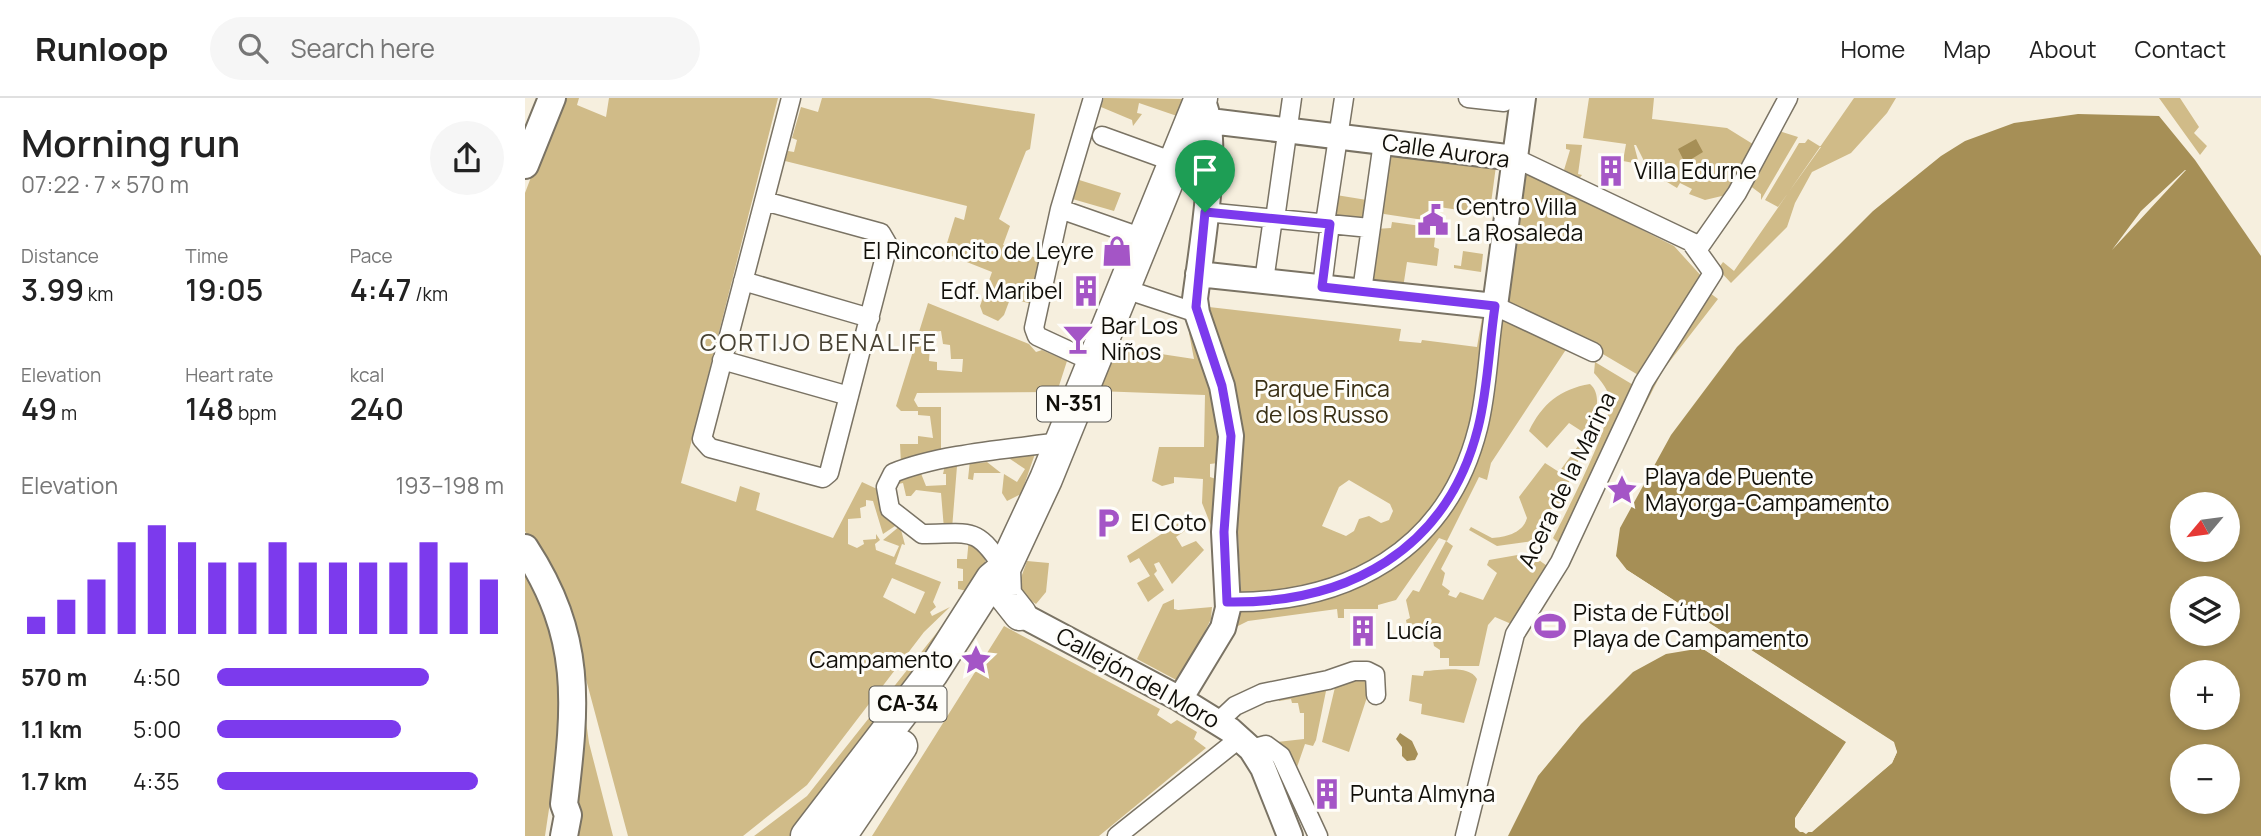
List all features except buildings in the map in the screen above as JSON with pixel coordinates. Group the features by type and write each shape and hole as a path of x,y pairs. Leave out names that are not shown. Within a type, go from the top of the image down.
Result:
{"highway":[{"name":"N-351","path":"1003,577 1174,162 1204,106"},
{"path":"1003,577 1005,595 1020,614"},
{"name":"CA-34","path":"840,836 983,619 1003,577"},
{"name":"CA-34","path":"807,836 932,673 992,579 1003,577"},
{"path":"983,619 1003,611 1020,614"}],"main road":[{"path":"525,165 552,98"},
{"path":"525,548 558,612 571,658 573,724 565,804 568,816 564,836"},
{"path":"553,836 558,815 565,804"}],"street":[{"path":"764,201 884,235 889,247 829,474 823,478 710,448 702,439 722,360 791,98"},
{"path":"1091,361 1037,336 1034,328 1060,209 1093,98"},
{"path":"1264,281 1292,98"},
{"path":"1322,287 1327,224 1344,98"},
{"path":"1227,602 1289,597 1339,587 1377,568 1429,526 1453,494 1479,428 1515,158 1514,100 1468,98"},
{"path":"1699,244 1737,193 1788,98"},
{"path":"1180,699 1223,628 1227,602 1224,532 1231,436 1222,386 1197,313 1205,212 1204,106"},
{"name":"Calle Aurora","path":"1204,106 1288,130 1515,158 1699,244"},
{"path":"1101,136 1174,162"},
{"path":"1362,291 1383,142"},
{"path":"1060,209 1143,239"},
{"path":"1205,212 1370,228"},
{"name":"Acera de la Marina","path":"1465,836 1515,634 1560,562 1631,406 1713,273 1699,244"},
{"path":"1198,274 1495,306 1593,352"},
{"path":"743,281 870,318"},
{"path":"1122,288 1197,313"},
{"path":"722,360 849,396"},
{"path":"1003,577 988,544 979,537 922,534 914,531 890,509 887,482 893,473 907,469 989,452 1060,442"},
{"name":"Callejón del Moro","path":"1020,614 1219,721 1260,756 1318,836"},
{"path":"1219,721 1228,711 1254,696 1328,680 1354,671 1367,671 1374,675 1376,695"},
{"path":"1117,836 1260,756 1290,836"}],"green space":[{"path":"561,98 579,98 577,105 606,117 609,98 778,98 681,483 736,502 740,486 760,493 756,510 833,538 862,482 877,489 883,507 898,524 883,534 873,501 866,500 866,506 860,508 861,518 848,519 848,544 857,548 864,544 863,540 876,539 876,534 880,540 875,544 876,550 894,557 899,546 883,540 900,526 905,545 902,544 895,564 941,582 933,602 936,607 930,612 932,616 950,607 924,632 807,785 743,836 628,836 576,642 525,531 525,193","holes":["892,578 925,592 915,614 883,597"]},
{"path":"822,98 930,98 1035,114 1030,149 1026,151 999,219 1010,226 1003,245 1041,260 1029,303 1010,299 1004,315 998,321 983,314 980,306 992,272 944,253 955,217 964,220 967,206 785,161 788,151 794,152 797,140 792,138 801,107 818,112"},
{"path":"1104,98 1183,99 1177,116 1139,103 1137,113 1142,114 1133,126 1132,120 1101,107"},
{"path":"1589,98 1654,98 1652,119 1727,128 1756,146 1726,195 1705,200 1689,194 1692,189 1680,183 1677,188 1662,179 1644,177 1646,165 1636,145 1639,164 1623,161 1626,144 1583,138"},
{"path":"1854,98 1896,98 1887,113 1851,153 1812,172 1795,203 1787,227 1731,283 1718,269 1723,262 1734,271"},
{"path":"2159,98 2180,98 2199,127 2194,133 2207,146 2200,155"},
{"path":"1779,131 1798,137 1761,200 1761,194 1749,185"},
{"path":"1808,139 1821,147 1778,207 1765,200 1799,143 1805,143"},
{"path":"1566,144 1582,145 1578,174 1582,175 1577,181 1568,177 1569,173 1564,170 1570,150 1566,149"},
{"path":"1388,148 1496,166 1489,218 1479,216 1479,213 1439,207 1437,222 1384,214 1379,209"},
{"path":"1519,168 1674,246 1704,279 1640,376 1579,340 1506,304"},
{"path":"1076,179 1121,193 1114,211 1069,198"},
{"path":"1330,194 1373,201 1369,236 1329,232"},
{"path":"1392,222 1436,228 1434,247 1439,249 1437,266 1407,262 1403,288 1367,284 1375,229 1391,228"},
{"path":"1463,251 1483,254 1481,272 1454,268 1454,265 1461,266"},
{"path":"1706,290 1718,299 1663,370 1616,462 1605,469"},
{"path":"928,303 1029,344 1036,352 1042,350 1067,361 1057,392 917,393 914,400 918,407 941,407 941,451 901,464 900,444 918,444 918,436 933,438 930,416 918,415 918,411 901,411 896,406","holes":["941,331 943,344 950,345 951,359 963,359 962,372 937,370 937,362 929,361 931,332"]},
{"name":"Parque Finca de los Russo","path":"1209,307 1401,329 1399,341 1421,343 1422,340 1477,347 1483,312 1487,312 1478,405 1453,482 1430,516 1375,562 1312,588 1241,594 1237,516 1243,426 1232,379","holes":["1349,480 1390,504 1393,511 1389,520 1381,523 1369,516 1359,519 1354,531 1346,536 1322,526 1339,487"]},
{"path":"1498,317 1567,348 1491,463 1487,480 1479,477 1447,541 1439,538 1396,600 1378,605 1378,609 1344,609 1344,618 1338,618 1337,609 1248,621 1236,627 1241,606 1316,596 1443,518 1472,473 1481,449"},
{"path":"1189,333 1193,333 1216,413 1218,463 1210,464 1210,477 1216,479 1212,528 1202,503 1203,479 1174,477 1174,483 1162,486 1152,481 1159,447 1204,447 1205,395 1097,391 1115,347 1194,359"},
{"path":"1595,362 1635,386 1562,546 1553,538 1587,470 1608,414 1609,397 1594,373"},
{"path":"1590,384 1597,402 1586,434 1569,423 1547,448 1529,431 1540,413 1561,394"},
{"path":"1581,442 1585,445 1560,503 1550,510 1549,529 1534,541 1497,546 1469,530 1471,527 1492,538 1518,531 1527,518 1519,497 1545,463 1559,472"},
{"path":"1037,448 1021,494 1007,501 1002,493 1004,474 1017,482 1025,469 1007,457"},
{"path":"979,458 980,463 987,462 1001,473 974,473 973,480 968,479 970,460"},
{"path":"954,463 957,466 952,529 944,529 941,493 916,490 911,496 906,496 903,483 888,486 891,479 920,471 926,486 946,485 946,474 943,474 945,465"},
{"path":"1185,519 1189,528 1176,537 1182,547 1196,541 1204,550 1172,584 1159,562 1154,564 1157,571 1154,574 1164,590 1148,602 1137,583 1150,576 1139,558 1130,563 1127,556"},
{"path":"969,538 978,546 985,559 983,571 970,596 967,591 958,589 958,581 963,581 963,569 957,568 957,559 967,559"},
{"path":"1446,541 1453,546 1441,569 1445,573 1442,585 1450,591 1448,595 1456,598 1460,592 1483,600 1497,573 1487,565 1489,560 1529,553 1550,568 1516,626 1495,617 1488,625 1479,666 1449,666 1449,658 1440,658 1440,650 1434,646 1430,624 1408,630 1406,620 1410,618 1406,600 1413,590 1419,592"},
{"path":"1027,561 1049,563 1046,592 1036,604 1020,594 1018,586"},
{"path":"525,572 552,631 560,681 559,734 545,836 525,836"},
{"path":"1174,599 1174,609 1178,610 1212,607 1211,619 1180,682 1137,659 1163,604"},
{"path":"950,616 956,619 792,836 754,836 807,796"},
{"path":"1004,626 1160,709 1157,715 1171,724 1177,720 1197,732 1194,739 1206,748 1099,836 872,836"},
{"path":"1424,671 1467,671 1477,679 1464,723 1421,714 1422,704 1409,701 1412,675 1423,676"},
{"path":"1365,677 1372,682 1349,752 1322,742 1336,683"},
{"path":"1322,686 1326,691 1316,740 1313,746 1305,744 1296,770 1277,742 1304,739 1304,713 1300,713 1298,703 1292,703 1291,699 1279,701 1278,695"},
{"path":"583,699 589,743 613,836 570,836"}],"shaded area":[{"path":"2078,114 2159,116 2195,160 2261,256 2261,836 1508,836 1538,776 1581,724 1633,672 1666,654 1702,648 1847,742 1796,817 1795,827 1806,834 1892,763 1897,752 1893,742 1627,570 1616,556 1620,528 1671,435 1737,347 1873,211 1941,156 1965,141 2014,123","holes":["2186,170 2112,250 2141,211"]},
{"path":"1696,139 1703,152 1685,163 1678,149"},
{"path":"1400,733 1412,741 1418,754 1415,760 1407,761 1402,756 1402,747 1396,739"}],"pier":[{"path":"1627,570 1894,742 1897,752 1892,763 1812,832 1800,832 1795,827 1795,818 1846,742 1697,645 1704,645 1850,740 1799,819 1802,829 1811,829 1889,761 1893,752 1891,745 1625,572"}],"place":[{"name":"Villa Edurne","path":"1611,171"},
{"name":"Centro Villa La Rosaleda","path":"1433,220"},
{"name":"El Rinconcito de Leyre","path":"1117,251"},
{"name":"Edf. Maribel","path":"1086,291"},
{"name":"Bar Los Niños","path":"1078,339"},
{"name":"Playa de Puente Mayorga-Campamento","path":"1622,490"},
{"name":"El Coto","path":"1108,523"},
{"name":"Pista de Fútbol Playa de Campamento","path":"1550,626"},
{"name":"Lucía","path":"1363,631"},
{"name":"Campamento","path":"976,660"},
{"name":"Punta Almyna","path":"1327,794"}],"district":[{"name":"CORTIJO BENALIFE","path":"819,343"}],"route":[{"path":"1205,212 1330,224 1322,287 1495,306 1479,428 1453,494 1429,526 1390,559 1363,577 1339,587 1289,597 1227,602 1224,532 1231,436 1222,386 1197,313 1195,299 1205,212"}]}
